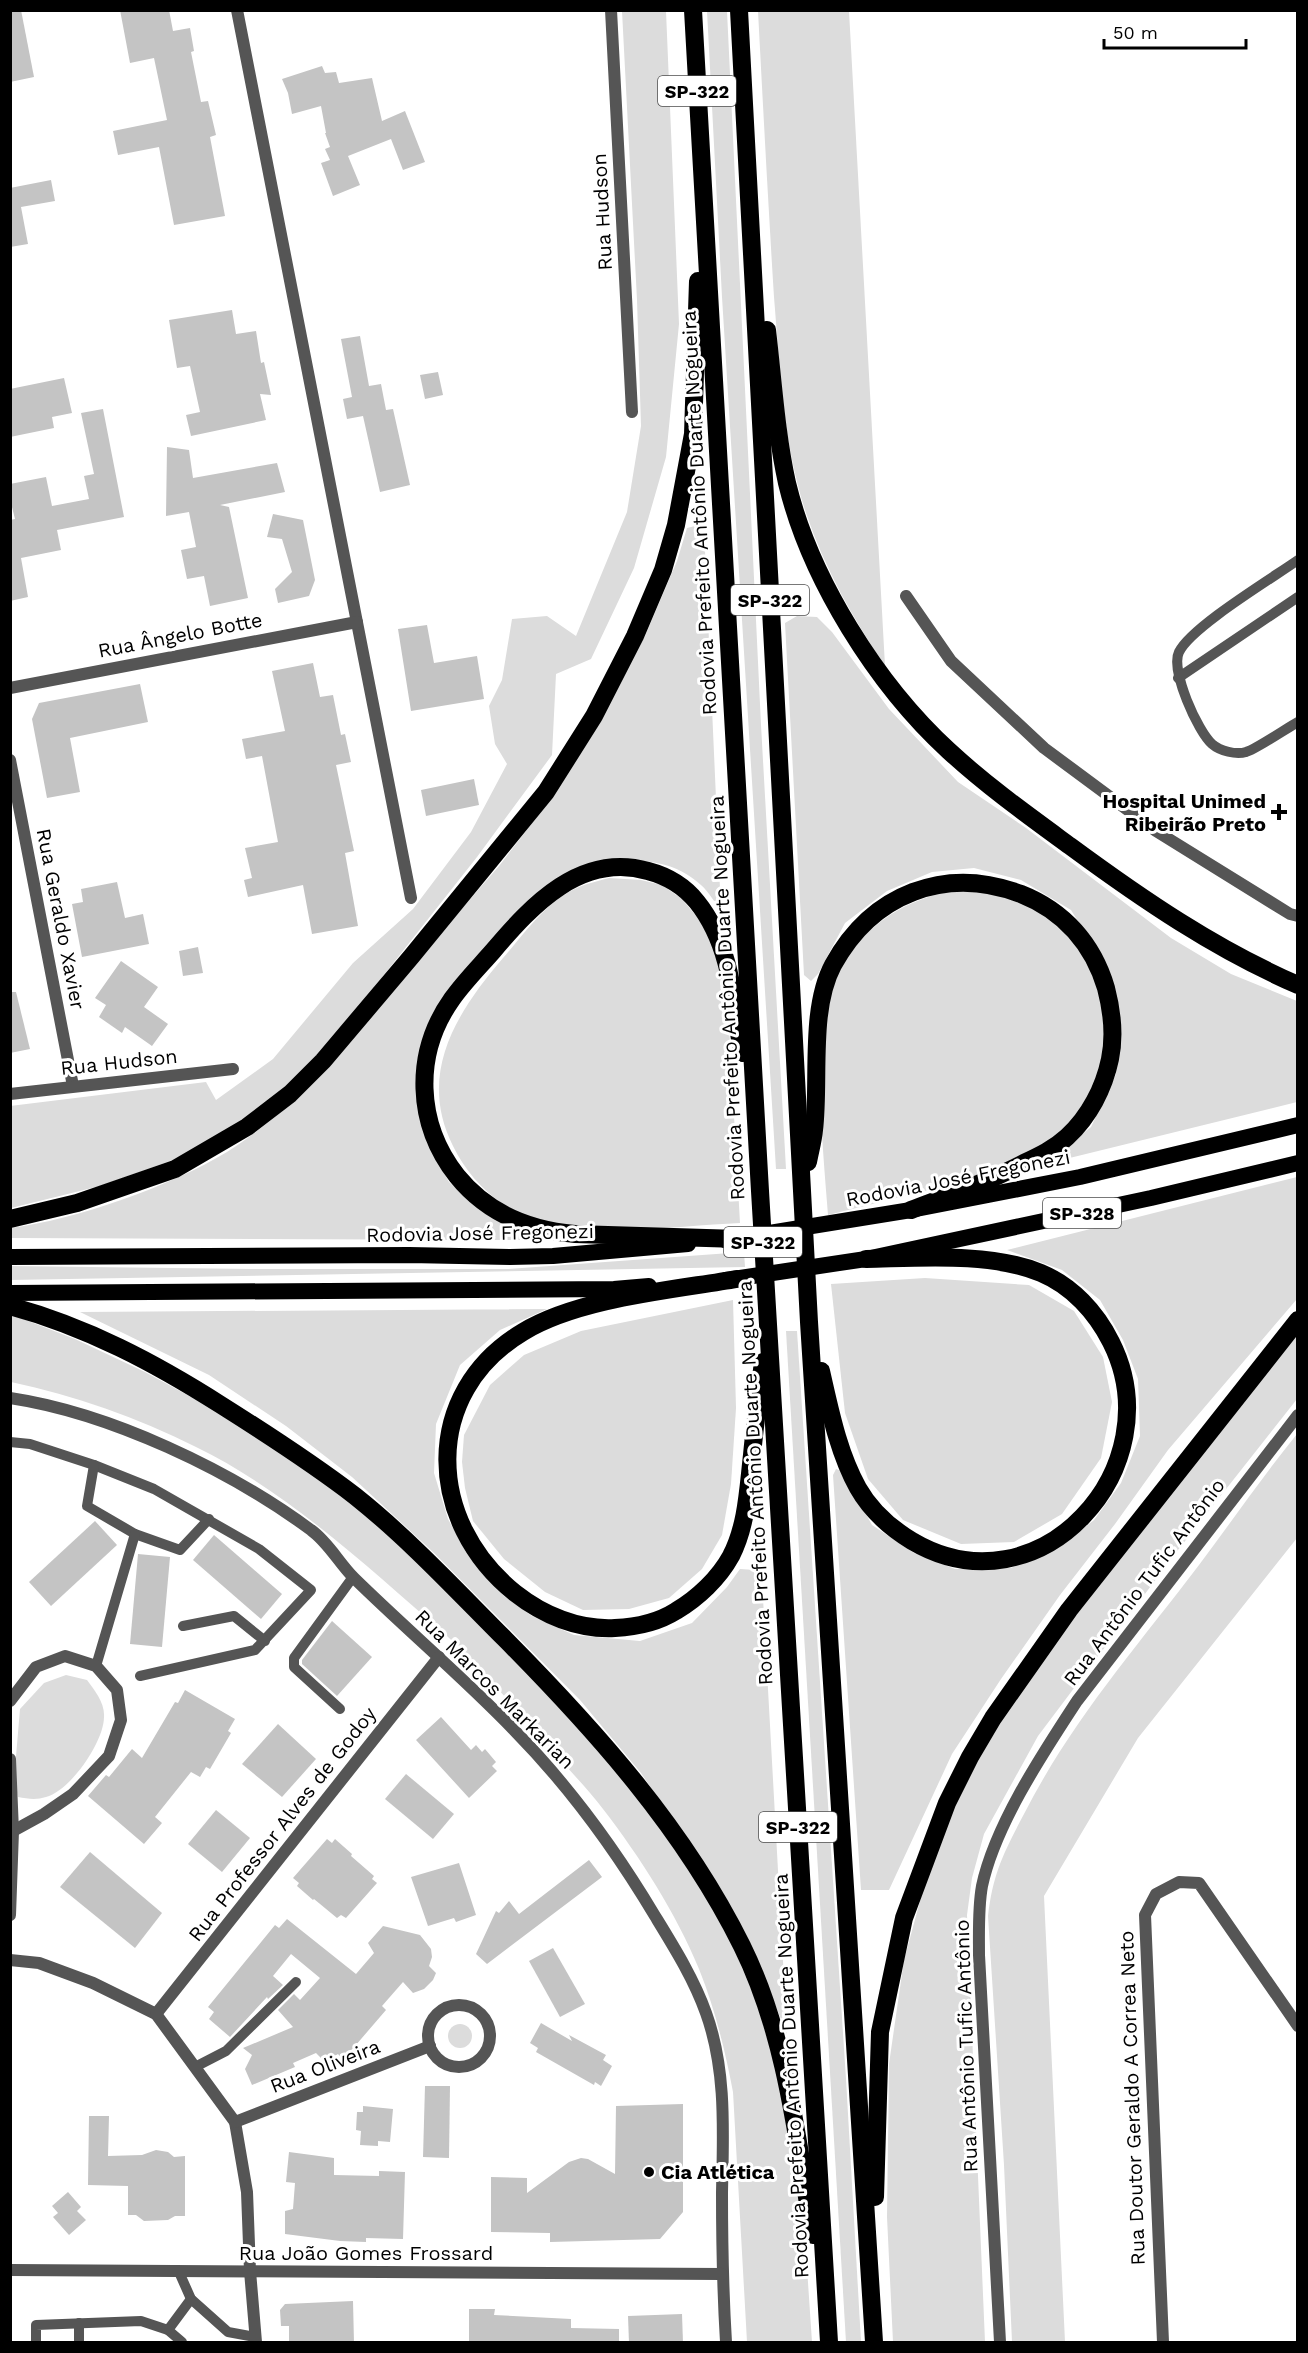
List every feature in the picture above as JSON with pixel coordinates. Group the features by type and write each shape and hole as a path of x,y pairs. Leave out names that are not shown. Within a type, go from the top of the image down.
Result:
{"highway":[{"name":"Rodovia Prefeito Antônio Duarte Nogueira","path":"693,10 760,1191 829,2340"},
{"name":"SP-322","path":"739,10 809,1322 874,2343"},
{"path":"746,163 787,484 803,532 822,575 848,626 878,672 913,715 992,789 1165,913 1258,968 1298,985"},
{"path":"10,1219 77,1203 175,1169 247,1127 290,1094 323,1061 499,853 553,783 594,717 635,636 663,570 676,525 693,434 701,172"},
{"path":"739,1239 554,1232 516,1222 501,1213 477,1196 460,1180 434,1140 425,1110 423,1090 431,1040 445,1010 459,990 519,920 548,894 577,877 606,868 632,867 651,872 678,885 696,902 715,930 721,944 730,982 758,1142"},
{"path":"802,1190 814,1130 818,1029 825,986 841,951 862,924 874,914 917,890 947,883 964,882 1003,887 1035,900 1066,920 1086,944 1097,963 1109,998 1113,1021 1113,1045 1105,1078 1091,1108 1079,1124 1067,1137 1046,1153 981,1184 911,1210"},
{"name":"Rodovia José Fregonezi","path":"10,1257 553,1256 739,1239 911,1210 1080,1177 1298,1125"},
{"name":"SP-328","path":"737,1279 866,1259 1151,1198 1298,1163"},
{"path":"809,1322 832,1419 846,1464 867,1502 891,1527 934,1552 950,1557 984,1560 1012,1557 1043,1545 1058,1538 1085,1515 1097,1501 1114,1472 1124,1436 1128,1400 1127,1383 1118,1354 1088,1307 1053,1280 1040,1273 1011,1265 933,1258 866,1259"},
{"path":"10,1293 614,1289 737,1279"},
{"path":"737,1279 595,1305 554,1317 512,1339 494,1353 468,1384 453,1415 447,1451 449,1487 453,1505 468,1539 506,1586 555,1617 590,1627 609,1628 628,1627 659,1620 684,1606 708,1585 731,1556 742,1527 769,1316"},
{"path":"10,1306 75,1328 164,1369 300,1455 350,1492 411,1547 542,1676 602,1740 637,1784 678,1838 716,1900 742,1945 759,1985 790,2097 829,2340"},
{"path":"873,2319 880,2032 904,1918 947,1803 993,1718 1063,1619 1298,1320"}],"street":[{"path":"237,10 411,898"},
{"name":"Rua Hudson","path":"611,10 632,412"},
{"path":"906,596 951,661 1044,748 1156,831 1290,914 1298,916"},
{"name":"Rua Ângelo Botte","path":"10,688 357,622"},
{"name":"Rua Geraldo Xavier","path":"10,760 73,1086"},
{"name":"Rua Hudson","path":"10,1094 232,1069"},
{"name":"Rua Marcos Markarian","path":"10,1398 47,1405 120,1428 235,1480 315,1532 353,1577 515,1731 601,1831 635,1882 691,1979 707,2014 723,2108 722,2274 726,2343"},
{"name":"Rua Antônio Tufic Antônio","path":"1000,2343 979,1955 979,1909 982,1885 1011,1812 1045,1751 1077,1701 1298,1415"},
{"path":"10,1701 36,1667 65,1656 96,1666 117,1690 121,1720 109,1756 73,1794 44,1814 13,1831"},
{"name":"Rua Professor Alves de Godoy","path":"156,2014 439,1657"},
{"path":"10,1759 13,1831 10,1915"},
{"name":"Rua Doutor Geraldo A Correa Neto","path":"1163,2343 1145,1915 1156,1894 1179,1881 1199,1883 1298,2026"},
{"path":"10,1960 39,1963 93,1983 156,2014 235,2122 247,2192 250,2271 256,2340"},
{"path":"458,2004 477,2009 489,2025 490,2045 479,2061 460,2067 442,2062 430,2046 429,2027 440,2011 449,2007 458,2004"},
{"name":"Rua Oliveira","path":"235,2122 430,2046"},
{"name":"Rua João Gomes Frossard","path":"10,2270 722,2274"}],"lane":[{"path":"1298,560 1190,636 1177,654 1178,678 1190,706 1210,743 1221,751 1248,752 1298,722"},
{"path":"1178,678 1298,597"},
{"path":"10,1442 30,1444 94,1465 154,1489 259,1549 310,1590 255,1650 140,1677"},
{"path":"94,1465 87,1506 135,1534 180,1550 209,1519"},
{"path":"96,1666 135,1534"},
{"path":"340,1709 294,1667 293,1662 353,1577"},
{"path":"183,1626 234,1616 265,1641"},
{"path":"195,2067 226,2051 296,1982"},
{"path":"179,2272 191,2299 228,2332 256,2340"},
{"path":"168,2330 191,2299"},
{"path":"36,2343 36,2325 141,2322 168,2330 182,2343"},
{"path":"79,2323 79,2343"}],"shaded area":[{"path":"622,11 666,11 679,324 666,457 634,568 591,659 556,674 552,755 477,857 320,1056 245,1123 173,1160 100,1186 11,1208 10,1106 206,1082 216,1100 273,1059 353,963 413,909 471,832 507,764 495,744 489,706 502,680 512,619 547,616 576,636 627,512 641,426"},
{"path":"707,11 727,11 761,725 786,1169 776,1169 722,297"},
{"path":"758,11 849,11 885,666 861,629 822,554 806,513 792,460 781,379 774,297"},
{"path":"699,525 704,528 721,911 701,885 675,868 646,861 615,862 585,867 455,983 419,1110 427,1143 449,1182 472,1203 505,1226 540,1240 11,1238 10,1228 63,1218 122,1200 204,1165 245,1140 296,1099 499,866 550,800 645,636 677,561 687,528"},
{"path":"797,616 817,617 832,632 889,709 958,782 1026,828 1171,938 1231,974 1297,1001 1297,1102 1033,1167 1057,1154 1091,1127 1116,1074 1119,1023 1107,968 1071,910 1021,880 974,868 932,872 887,891 845,923 818,974 811,981 804,975 785,623"},
{"path":"609,878 641,880 662,885 682,899 702,923 718,953 727,991 740,1223 651,1229 585,1228 555,1224 527,1216 503,1204 474,1178 457,1155 443,1120 439,1094 441,1069 447,1046 470,1000 528,928 557,900 579,887"},
{"path":"964,890 999,893 1056,919 1086,959 1102,998 1105,1049 1093,1088 1073,1122 1035,1151 992,1170 937,1188 828,1215 822,1132 821,1073 825,1017 830,992 836,977 853,949 877,924 905,906 925,898"},
{"path":"1297,1177 1297,1299 1168,1450 1060,1595 1001,1679 952,1754 889,1890 861,1890 833,1475 836,1469 842,1471 872,1525 914,1553 955,1569 1011,1568 1060,1547 1094,1520 1121,1483 1140,1436 1138,1379 1123,1340 1100,1300 1062,1270 1007,1250"},
{"path":"744,1252 745,1267 10,1280 11,1266 508,1269"},
{"path":"925,1278 1029,1285 1074,1311 1103,1357 1112,1402 1101,1458 1062,1514 1014,1542 961,1544 903,1520 868,1479 845,1413 831,1284"},
{"path":"733,1300 736,1408 731,1484 722,1535 702,1569 669,1598 629,1609 583,1610 545,1592 504,1559 473,1521 465,1488 462,1462 464,1435 490,1385 524,1355 581,1331"},
{"path":"547,1309 500,1330 460,1365 436,1424 434,1473 448,1519 467,1554 504,1596 532,1616 574,1635 640,1641 692,1623 727,1587 740,1569 755,1570 762,1580 787,2034 750,1943 698,1858 641,1773 580,1700 434,1553 352,1477 286,1426 209,1375 80,1312"},
{"path":"10,1314 75,1339 145,1372 228,1417 358,1505 444,1585 627,1780 705,1894 734,1949 755,1998 777,2071 796,2167 806,2253 812,2342 747,2342 733,2092 719,2030 699,1969 680,1927 644,1866 603,1809 460,1648 316,1524 270,1490 221,1460 151,1426 82,1401 11,1382"},
{"path":"1297,1329 1297,1399 1178,1550 1038,1736 984,1834 972,1878 967,1915 985,2342 893,2342 887,2217 889,2064 904,1960 932,1857 977,1756 1045,1653"},
{"path":"786,1331 797,1331 861,2342 846,2342"},
{"path":"1297,1434 1297,1538 1138,1738 1044,1896 1065,2342 1012,2342 1004,2165 988,1916 996,1875 1011,1840 1043,1780 1084,1716"},
{"path":"66,1675 87,1680 99,1697 104,1717 98,1739 75,1776 55,1793 39,1799 18,1797 14,1780 20,1709 44,1683"},
{"path":"460,2024 469,2027 472,2036 469,2045 460,2048 451,2045 448,2036 451,2027"}],"building":[{"path":"10,10 21,10 34,77 10,82"},
{"path":"120,10 169,10 173,31 190,28 194,51 191,52 201,102 208,101 216,135 210,137 225,216 174,225 159,147 118,155 113,131 167,120 154,58 130,63"},
{"path":"322,66 325,73 336,72 339,83 372,78 382,121 405,111 425,162 403,170 391,139 348,156 360,185 333,196 321,163 330,160 325,149 330,147 325,133 321,106 292,114 288,93 282,79"},
{"path":"51,180 55,201 21,207 28,244 10,247 10,188"},
{"path":"232,310 236,334 256,331 261,363 264,362 271,395 260,394 266,420 191,436 186,415 200,412 190,366 177,368 169,320"},
{"path":"360,336 369,386 381,384 386,410 393,409 410,485 380,492 363,416 347,419 343,399 352,397 341,339"},
{"path":"438,372 443,395 425,399 420,375"},
{"path":"64,378 72,413 52,417 54,428 10,437 10,389"},
{"path":"103,409 124,517 57,530 61,550 21,558 28,597 10,601 10,520 15,519 10,499 10,484 46,477 52,506 89,499 84,476 94,474 81,413"},
{"path":"167,447 189,450 193,478 277,463 285,492 220,505 229,507 248,598 210,606 204,576 187,579 181,550 196,547 189,512 166,516"},
{"path":"273,514 303,520 315,580 309,596 278,603 275,589 292,572 282,539 267,537"},
{"path":"427,625 434,663 477,656 484,699 411,711 398,629"},
{"path":"313,663 320,697 333,695 341,735 345,734 351,762 336,765 354,851 345,853 358,926 312,934 303,885 248,897 244,880 252,878 245,848 278,842 262,756 246,759 242,739 285,731 272,671"},
{"path":"140,684 148,722 70,738 80,792 47,798 32,719 39,703"},
{"path":"474,779 479,805 426,816 421,790"},
{"path":"117,882 125,918 143,914 149,944 82,957 72,904 83,902 81,889"},
{"path":"198,947 203,973 183,976 179,951"},
{"path":"121,961 158,987 144,1007 168,1024 152,1046 125,1027 122,1033 99,1017 106,1005 95,998"},
{"path":"10,992 16,992 30,1049 10,1053"},
{"path":"95,1521 117,1545 51,1606 29,1582"},
{"path":"214,1535 282,1594 261,1619 193,1560"},
{"path":"138,1554 170,1557 162,1647 130,1644"},
{"path":"332,1621 372,1657 337,1696 302,1664 302,1660"},
{"path":"185,1690 235,1719 228,1731 231,1733 210,1769 206,1767 200,1777 191,1772 155,1817 162,1823 144,1844 88,1796 106,1775 109,1777 132,1749 142,1758 175,1702 178,1703"},
{"path":"441,1717 471,1750 476,1745 482,1752 485,1749 496,1762 492,1766 497,1771 469,1798 416,1740"},
{"path":"278,1724 316,1759 282,1797 242,1764"},
{"path":"406,1774 454,1814 433,1839 385,1799"},
{"path":"216,1810 250,1838 222,1872 188,1844"},
{"path":"327,1839 332,1843 335,1839 374,1876 372,1879 377,1883 346,1918 341,1915 337,1918 313,1900 297,1886 299,1883 293,1878"},
{"path":"90,1852 162,1913 135,1948 60,1887"},
{"path":"589,1860 602,1877 487,1964 476,1954 496,1911 499,1913 509,1901 519,1914"},
{"path":"459,1863 476,1915 456,1922 454,1918 428,1926 411,1877"},
{"path":"287,1919 356,1974 374,1953 368,1943 383,1926 420,1935 431,1949 432,1957 429,1966 436,1973 424,1989 413,1993 403,1982 382,2006 386,2010 343,2060 338,2054 329,2059 326,2056 321,2058 316,2053 293,2063 295,2067 252,2085 245,2069 252,2055 243,2048 293,2027 278,2010 294,1994 300,2000 320,1978 291,1954 273,1976 283,1985 268,1999 267,1997 230,2037 209,2019 214,2012 208,2007 275,1925 279,1928"},
{"path":"553,1948 585,2004 560,2017 529,1961"},
{"path":"541,2023 572,2041 569,2035 606,2055 603,2060 612,2066 601,2086 595,2082 594,2085 536,2052 538,2048 530,2043"},
{"path":"425,2086 450,2086 449,2158 423,2157"},
{"name":"Cia Atlética","path":"683,2104 683,2212 660,2239 550,2242 550,2233 491,2232 491,2177 527,2178 527,2193 569,2162 581,2158 588,2159 615,2174 616,2106"},
{"path":"363,2106 393,2109 390,2142 378,2141 378,2146 360,2145 361,2131 356,2130 357,2112 363,2112"},
{"path":"89,2116 109,2116 108,2156 142,2155 156,2150 168,2152 174,2157 185,2156 185,2216 175,2216 168,2220 144,2221 136,2215 128,2215 128,2186 88,2185"},
{"path":"289,2152 334,2158 334,2175 379,2176 379,2171 405,2172 403,2239 366,2238 366,2242 340,2241 285,2234 285,2211 293,2209 295,2183 286,2182"},
{"path":"68,2192 81,2207 77,2211 86,2220 69,2235 53,2217 58,2213 52,2206"},
{"path":"353,2301 354,2343 289,2343 289,2326 281,2326 280,2310 285,2304"},
{"path":"469,2309 495,2309 494,2315 571,2319 571,2328 619,2329 619,2343 469,2343"},
{"path":"682,2314 683,2343 629,2343 628,2316"}],"place":[{"name":"Hospital Unimed Ribeirão Preto","path":"1279,812"},
{"name":"Cia Atlética","path":"649,2172"}]}
